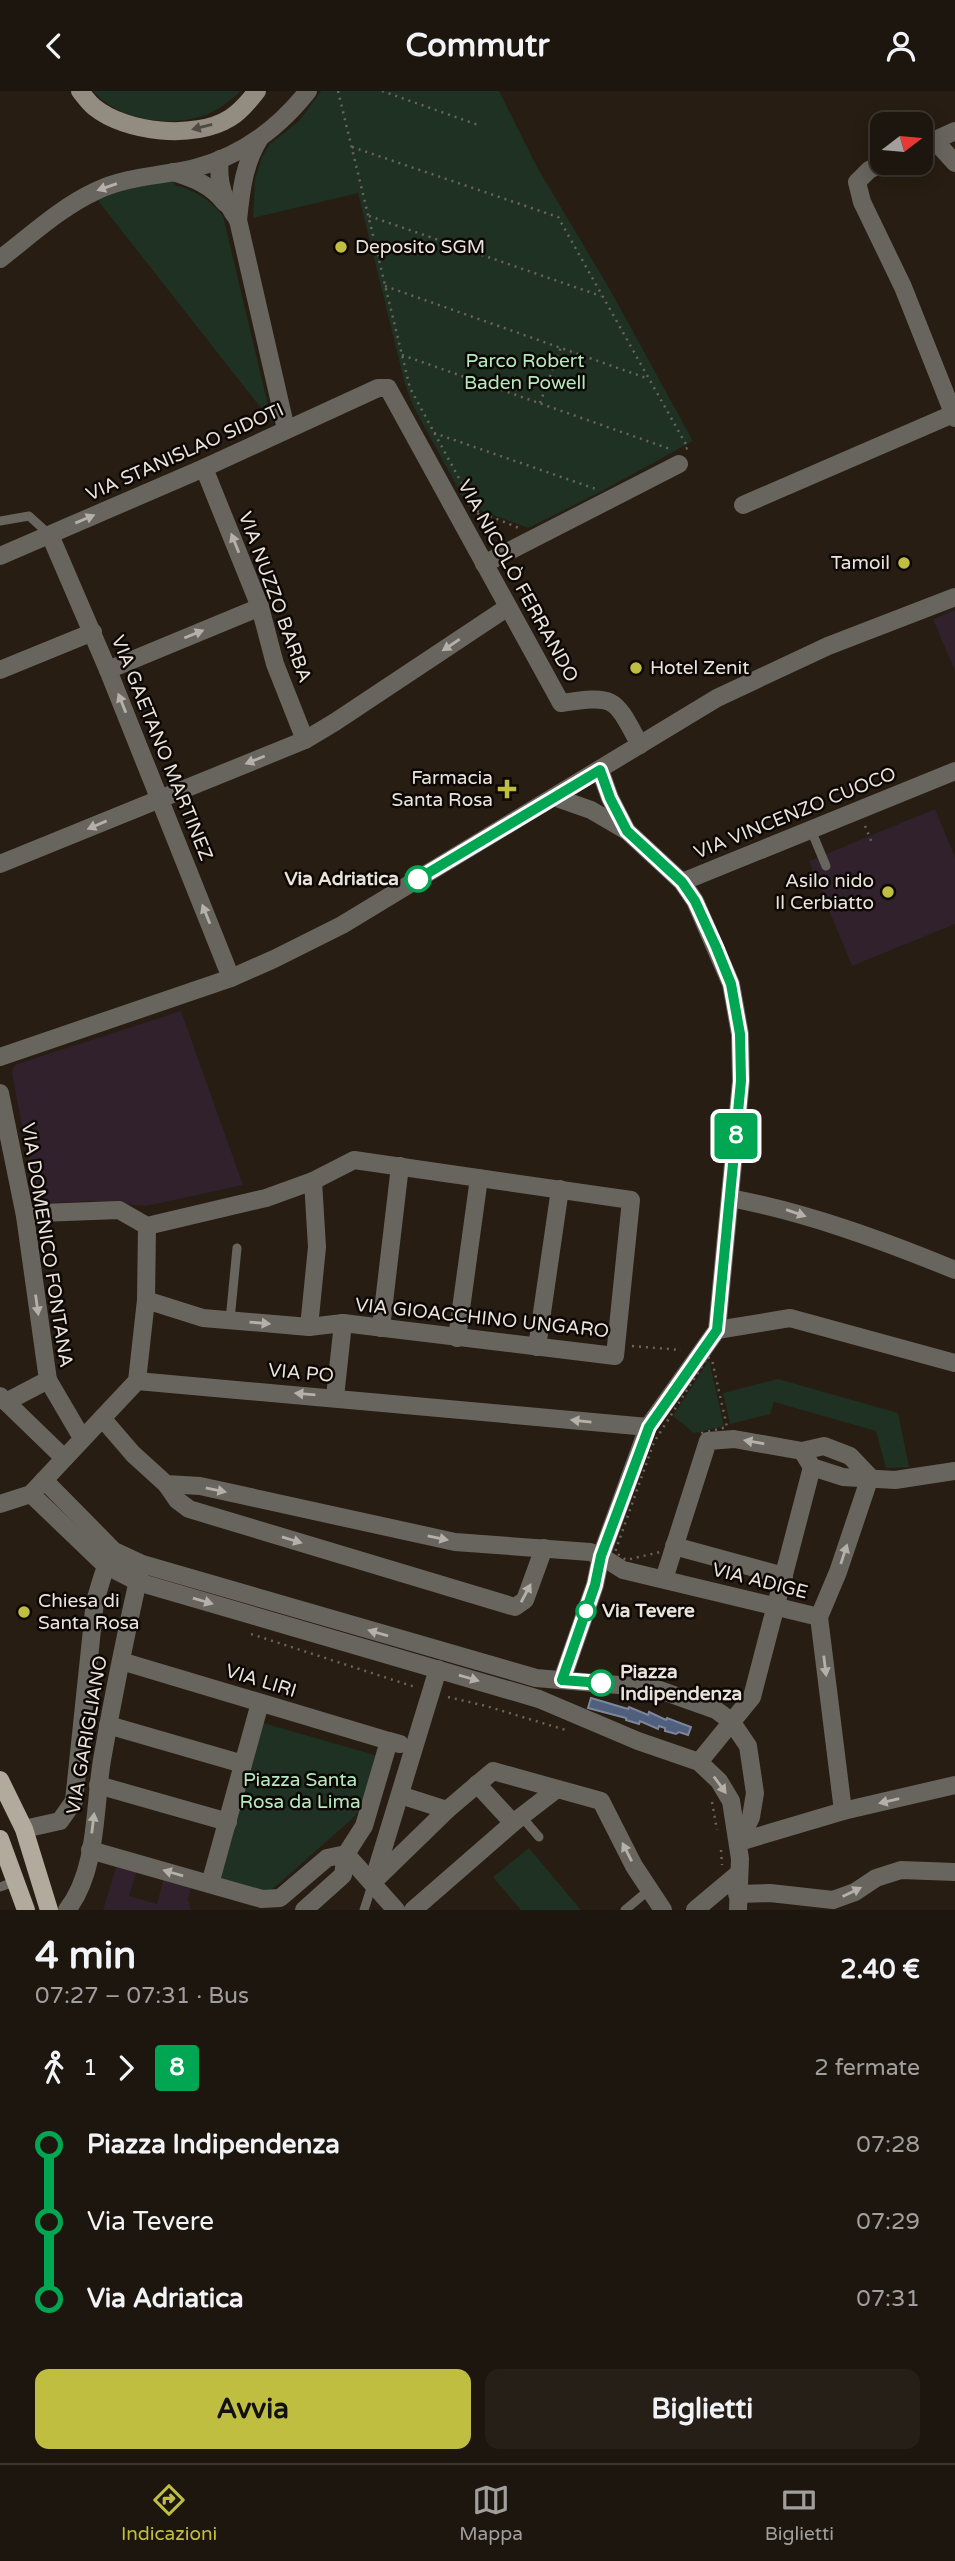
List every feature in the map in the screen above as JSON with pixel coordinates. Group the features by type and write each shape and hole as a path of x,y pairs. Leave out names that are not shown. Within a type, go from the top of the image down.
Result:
{"main road":[{"path":"80,91 95,108 120,121 146,129 173,132 200,129 230,118 257,91"},
{"path":"0,1780 24,1829 49,1910"},
{"path":"0,1839 8,1884 26,1910"}],"street":[{"path":"0,259 77,201 97,190 131,179 173,172 243,150 278,124 307,91"},
{"path":"933,142 955,131"},
{"path":"238,220 241,190 250,154 260,138"},
{"path":"933,148 955,163"},
{"path":"220,159 236,177 241,190"},
{"path":"220,159 219,174 225,203"},
{"path":"743,505 954,416 903,287 862,202 858,182 870,170"},
{"path":"173,172 200,181 216,191 238,220 246,238 286,429"},
{"name":"VIA STANISLAO SIDOTI","path":"0,556 204,468 378,388 388,388"},
{"name":"VIA NICOLÒ FERRANDO","path":"388,388 561,703 608,699 623,713 640,745"},
{"path":"484,564 679,464"},
{"name":"VIA NUZZO BARBA","path":"204,468 260,607 275,664 305,740"},
{"name":"VIA GAETANO MARTINEZ","path":"50,535 93,632 232,978"},
{"path":"0,1057 232,978 342,925 717,698 828,646 955,597"},
{"path":"108,670 260,607"},
{"path":"0,864 305,740 508,607"},
{"path":"0,670 93,632"},
{"name":"VIA VINCENZO CUOCO","path":"600,770 610,798 627,831"},
{"name":"VIA VINCENZO CUOCO","path":"554,797 591,810 627,831 682,882 955,771"},
{"path":"562,1680 595,1585 601,1556 649,1427 704,1356 717,1330 741,1081 740,1034 731,984 695,901 682,882"},
{"name":"VIA DOMENICO FONTANA","path":"0,1093 25,1216 48,1380 82,1438"},
{"name":"VIA GIOACCHINO UNGARO","path":"146,1300 203,1318 309,1327 343,1323 615,1356 631,1200 354,1160 313,1181 266,1198 147,1226"},
{"path":"381,1328 400,1166"},
{"path":"457,1338 479,1178"},
{"path":"309,1327 317,1247 313,1181"},
{"path":"537,1347 560,1189"},
{"path":"730,1198 785,1209 955,1270"},
{"path":"0,1504 31,1494 137,1381 146,1300 147,1226 118,1210 25,1216"},
{"path":"717,1330 790,1318 955,1363"},
{"path":"335,1397 343,1323"},
{"path":"48,1380 3,1399 64,1458"},
{"name":"VIA PO","path":"137,1381 649,1427"},
{"path":"102,1417 133,1454 189,1509 514,1607 525,1600 544,1548"},
{"path":"664,1579 708,1441 734,1439 802,1451 824,1445 850,1456 870,1477"},
{"path":"802,1451 812,1467 843,1477 895,1480 955,1471"},
{"path":"703,1758 724,1715 752,1697 812,1467"},
{"path":"819,1617 838,1572 870,1477"},
{"path":"44,1480 110,1558"},
{"name":"VIA ADIGE","path":"166,1484 200,1486 455,1542 590,1552 623,1570 819,1617 843,1811"},
{"path":"31,1494 110,1558 140,1573 540,1699 638,1741 703,1758 731,1801 739,1842 737,1902 770,1893 833,1901 855,1892 876,1878 901,1870 955,1872"},
{"name":"VIA ADIGE","path":"674,1546 784,1576"},
{"name":"VIA GARIGLIANO","path":"24,1829 60,1821 74,1801 95,1601 110,1558"},
{"path":"140,1573 536,1678 654,1688 724,1715 748,1746 755,1793 751,1817 739,1842"},
{"name":"VIA GARIGLIANO","path":"67,1910 77,1897 90,1850 97,1785 140,1573"},
{"name":"VIA LIRI","path":"121,1661 413,1748"},
{"path":"373,1882 438,1669"},
{"path":"210,1884 260,1703"},
{"path":"108,1725 243,1764"},
{"path":"304,1910 343,1875 346,1854 365,1826 389,1741"},
{"path":"373,1882 447,1810 493,1771 601,1801 634,1866 663,1910"},
{"path":"477,1784 517,1819"},
{"path":"97,1785 228,1822"},
{"path":"739,1842 843,1811 955,1785"},
{"path":"413,1910 517,1819 557,1789"},
{"path":"400,1795 447,1810"},
{"path":"90,1850 278,1902 327,1858 346,1854"},
{"path":"346,1854 396,1910"},
{"path":"695,1910 738,1874"}],"lane":[{"path":"0,521 29,516 50,535"},
{"path":"811,830 826,866"},
{"path":"230,1320 237,1248"},
{"path":"517,1819 539,1837"},
{"path":"364,1910 373,1882"},
{"path":"625,1910 649,1890"}],"path":[{"path":"338,91 410,388 495,545"},
{"path":"382,91 481,127"},
{"path":"352,147 558,216 688,447 678,452 402,355"},
{"path":"369,216 603,296"},
{"path":"385,286 649,379"},
{"path":"539,404 561,347"},
{"path":"434,433 602,491 591,497"},
{"path":"477,512 525,530 515,535"},
{"path":"616,1345 685,1350 704,1356 712,1360 727,1427 701,1435 669,1550 626,1560 615,1552 654,1442 704,1356"},
{"path":"251,1634 431,1692 576,1733"},
{"path":"712,1800 718,1833"}],"shaded area":[{"path":"955,610 955,671 933,619"},
{"name":"Asilo nido Il Cerbiatto","path":"935,809 955,857 955,924 852,966 809,861"},
{"path":"181,1011 243,1185 146,1206 90,1201 37,1204 13,1068 17,1064"},
{"path":"117,1864 137,1870 129,1896 157,1904 164,1877 192,1885 188,1899 191,1910 103,1910"}],"green space":[{"path":"93,91 241,91 210,113 180,121 164,121 132,115 117,109"},
{"name":"Parco Robert Baden Powell","path":"321,91 499,91 537,167 609,288 693,441 528,528 467,505 412,404 405,384 358,193 253,218 255,179 262,157 270,144 299,121"},
{"path":"174,180 175,185 202,196 223,216 272,422 96,198 108,192"},
{"path":"709,1360 724,1426 694,1433 673,1416"},
{"path":"778,1379 898,1413 909,1467 886,1468 876,1431 774,1402 770,1414 730,1424 723,1393"},
{"name":"Piazza Santa Rosa da Lima","path":"263,1723 375,1755 360,1810 267,1894 217,1879"},
{"path":"529,1848 581,1910 521,1910 493,1877"}],"water":[{"path":"591,1698 628,1709 629,1707 648,1715 649,1712 691,1727 688,1735 665,1731 665,1728 659,1726 658,1729 640,1721 639,1724 588,1708"}],"bus line":[{"name":"8","path":"418,879 600,770 610,798 627,831 682,882 695,901 731,984 740,1034 741,1081 717,1330 649,1427 601,1556 595,1585 562,1680 601,1683"}],"place":[{"name":"Deposito SGM","path":"341,247"},
{"name":"Tamoil","path":"904,563"},
{"name":"Hotel Zenit","path":"636,668"},
{"name":"Farmacia Santa Rosa","path":"507,789"},
{"name":"Via Adriatica","path":"418,879"},
{"name":"Asilo nido Il Cerbiatto","path":"888,892"},
{"name":"Via Tevere","path":"586,1611"},
{"name":"Chiesa di Santa Rosa","path":"24,1612"},
{"name":"Piazza Indipendenza","path":"601,1683"}]}
